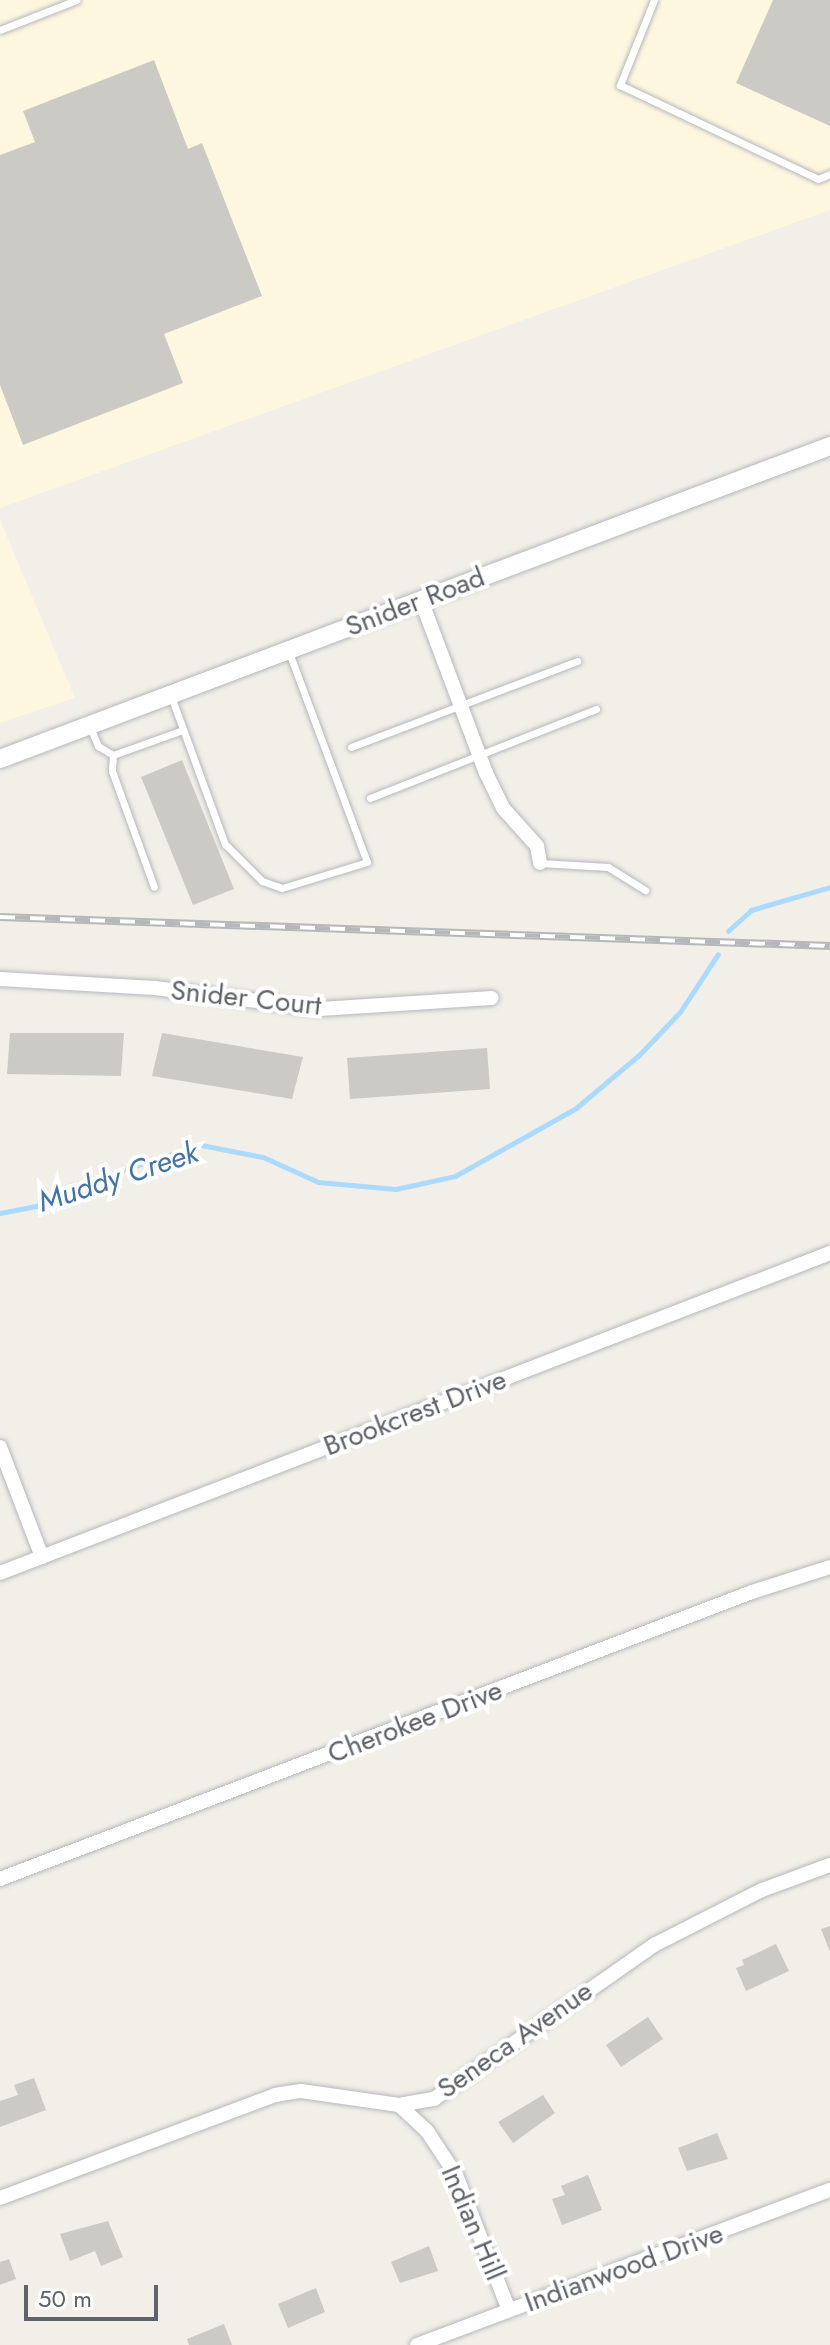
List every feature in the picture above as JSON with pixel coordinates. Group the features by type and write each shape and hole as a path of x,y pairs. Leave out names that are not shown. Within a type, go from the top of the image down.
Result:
{"street":[{"name":"Snider Road","path":"0,759 830,446"},
{"path":"421,600 497,797 531,838 540,863"},
{"name":"Snider Court","path":"0,979 155,988 320,1009 492,998"},
{"name":"Brookcrest Drive","path":"0,1573 830,1253"},
{"path":"0,1447 42,1557"},
{"name":"Cherokee Drive","path":"0,1879 752,1592 830,1567"},
{"name":"Seneca Avenue","path":"0,2198 275,2095 301,2091 399,2105 434,2099 654,1945 762,1890 830,1865"},
{"name":"Indian Hill","path":"399,2105 427,2131 456,2175 509,2310"},
{"name":"Indianwood Drive","path":"417,2345 830,2190"}],"lane":[{"path":"0,30 76,0"},
{"path":"654,0 620,85 818,179 830,174"},
{"path":"170,695 225,844 262,881 282,888 367,862 288,650"},
{"path":"351,747 577,661"},
{"path":"370,798 596,709"},
{"path":"90,725 98,746 113,755"},
{"path":"113,755 183,730"},
{"path":"113,755 112,771 154,887"},
{"path":"540,863 608,867 645,890"}],"shaded area":[{"path":"0,0 830,0 830,210 0,508"},
{"path":"0,520 75,698 0,723"}],"building":[{"path":"773,0 830,0 830,126 736,83"},
{"path":"154,60 188,149 202,143 262,296 164,334 183,383 23,445 0,385 0,155 35,142 23,111"},
{"path":"182,760 234,889 193,905 141,777"},
{"path":"10,1033 124,1033 121,1076 7,1074"},
{"path":"162,1033 303,1057 292,1099 152,1076"},
{"path":"487,1048 490,1089 350,1099 347,1058"},
{"path":"830,1926 830,1952 821,1929"},
{"path":"776,1944 789,1971 746,1991 736,1968 744,1965 742,1960"},
{"path":"648,2017 663,2039 621,2067 606,2045"},
{"path":"34,2078 46,2110 0,2127 0,2101 18,2095 14,2085"},
{"path":"543,2095 555,2113 513,2143 498,2122"},
{"path":"717,2133 728,2159 687,2171 678,2148"},
{"path":"588,2175 602,2210 562,2225 552,2199 565,2195 561,2186"},
{"path":"108,2221 123,2257 101,2266 95,2251 70,2261 60,2234"},
{"path":"429,2246 438,2271 400,2283 391,2262"},
{"path":"9,2259 16,2279 0,2285 0,2262"},
{"path":"316,2288 325,2312 288,2328 278,2304"},
{"path":"224,2324 232,2345 189,2345 187,2339"}],"waterway":[{"name":"Muddy Creek","path":"728,931 751,910 830,887"},
{"name":"Muddy Creek","path":"0,1213 37,1206 70,1186 201,1145 263,1157 318,1182 396,1189 455,1176 576,1108 639,1055 680,1012 718,954"}],"railway":[{"path":"0,917 830,946"}]}
